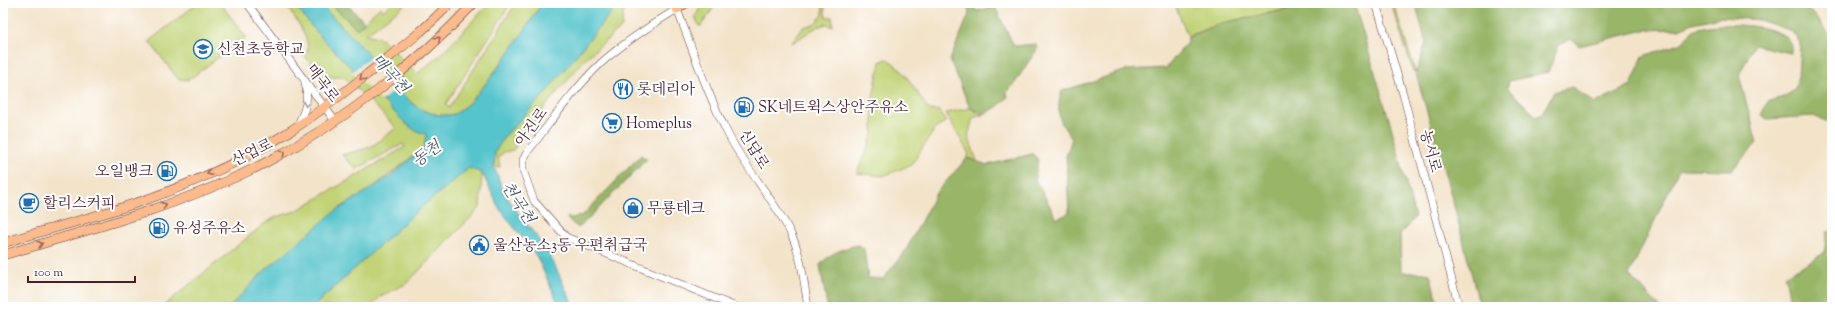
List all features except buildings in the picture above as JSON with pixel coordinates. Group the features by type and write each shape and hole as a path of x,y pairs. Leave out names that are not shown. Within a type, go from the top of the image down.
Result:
{"main road":[{"name":"산업로","path":"3,243 147,199 197,179 241,158 297,127 350,88 396,52 440,14 450,3"},
{"name":"산업로","path":"3,255 151,211 201,192 266,162 335,121 362,102 452,27 474,3"},
{"path":"677,5 686,3"}],"street":[{"name":"매곡로","path":"247,3 335,121"},
{"name":"농서로","path":"1376,3 1403,94 1459,307"},
{"name":"아진로","path":"677,5 596,68 528,151 524,160 523,170 535,204 568,238 736,307"},
{"name":"신답로","path":"677,5 728,135 746,165 781,216 792,237 799,256 808,307"},
{"path":"297,127 304,114 307,102 308,94 304,79"}],"green space":[{"path":"198,3 220,3 246,37 188,80 178,79 149,41"},
{"path":"284,3 293,3 319,35 405,123 416,131 426,134 424,148 264,271 230,307 162,307 264,224 276,217 296,211 405,147 403,144 356,169 342,155 371,147 396,128 344,77 322,77 304,55 308,50 306,38 292,13"},
{"path":"319,3 330,3 357,29 380,7 383,11 392,3 407,3 366,34 381,38 417,74 440,55 490,3 511,3 446,104 449,108 516,3 542,3 501,64 463,109 454,114 438,115 421,109 408,100 386,73"},
{"path":"330,3 345,3 365,22 357,29"},
{"path":"619,3 629,3 623,14 622,27 585,59 544,108 513,150 504,152 498,157 500,167 494,167 495,152 504,137 542,96"},
{"path":"703,3 717,3 700,27 695,17"},
{"path":"822,3 824,3 826,17 832,17 833,26 827,24 822,25 791,43 804,27 814,24 823,15"},
{"path":"967,3 973,3 976,11 995,7 1014,46 1036,44 1038,48 1013,86 1007,92 1008,97 997,107 982,115 981,112 970,108 950,60 969,14"},
{"path":"1174,3 1311,3 1221,23 1188,36"},
{"path":"1312,3 1354,3 1391,126 1415,217 1400,235 1401,271 1430,274 1439,307 827,306 820,265 828,257 837,252 858,245 864,249 868,278 883,279 906,250 936,193 967,158 987,165 1032,154 1038,159 1035,179 1057,219 1069,213 1066,156 1072,139 1061,122 1059,105 1062,91 1127,70 1166,68 1186,44 1188,37 1221,23 1307,6"},
{"path":"1391,3 1393,3 1416,73 1413,71"},
{"path":"1415,3 1799,3 1813,14 1832,38 1832,123 1813,116 1767,119 1761,114 1769,101 1787,96 1795,88 1798,78 1800,44 1797,37 1789,30 1760,20 1721,17 1693,23 1679,29 1645,30 1579,46 1571,39 1559,45 1548,72 1509,81 1507,88 1536,116 1541,115 1554,92 1572,87 1595,103 1631,85 1643,56 1681,43 1692,31 1702,27 1714,25 1744,25 1773,30 1783,35 1790,42 1791,53 1754,45 1739,75 1757,143 1732,170 1679,169 1629,275 1660,307 1480,307 1456,213 1416,73 1426,43"},
{"path":"887,59 905,74 927,108 930,110 939,111 946,121 935,129 911,165 883,176 857,173 873,134 873,97 880,62"},
{"path":"970,108 982,115 973,118 968,136 977,161 967,158 969,154 946,113"},
{"path":"641,155 647,159 580,227 577,227 567,219 568,217 572,218 583,215"},
{"path":"469,168 482,173 480,208 407,283 380,297 371,307 313,307 417,211"},
{"path":"1832,231 1832,307 1791,307 1785,276 1824,253 1827,232"}],"water":[{"name":"동천","path":"293,3 319,3 386,73 408,100 426,111 438,115 449,115 463,109 487,82 501,64 542,3 619,3 542,97 504,137 495,152 494,167 504,192 515,209 548,251 574,307 560,307 537,257 499,208 482,173 469,168 417,211 313,307 230,307 264,271 334,212 389,177 424,148 426,134 416,131 405,123 319,35"}],"pier":[{"path":"372,56 399,86 381,101 352,72"}],"place":[{"name":"신천초등학교","path":"203,49"},
{"name":"롯데리아","path":"623,89"},
{"name":"SK네트윅스상안주유소","path":"744,107"},
{"name":"Homeplus","path":"612,123"},
{"name":"오일뱅크","path":"167,171"},
{"name":"할리스커피","path":"29,203"},
{"name":"무룡테크","path":"633,208"},
{"name":"유성주유소","path":"159,228"},
{"name":"울산농소3동 우편취급국","path":"479,245"}],"water label":[{"name":"매곡천","path":"391,73"},
{"name":"천곡천","path":"519,202"}]}
